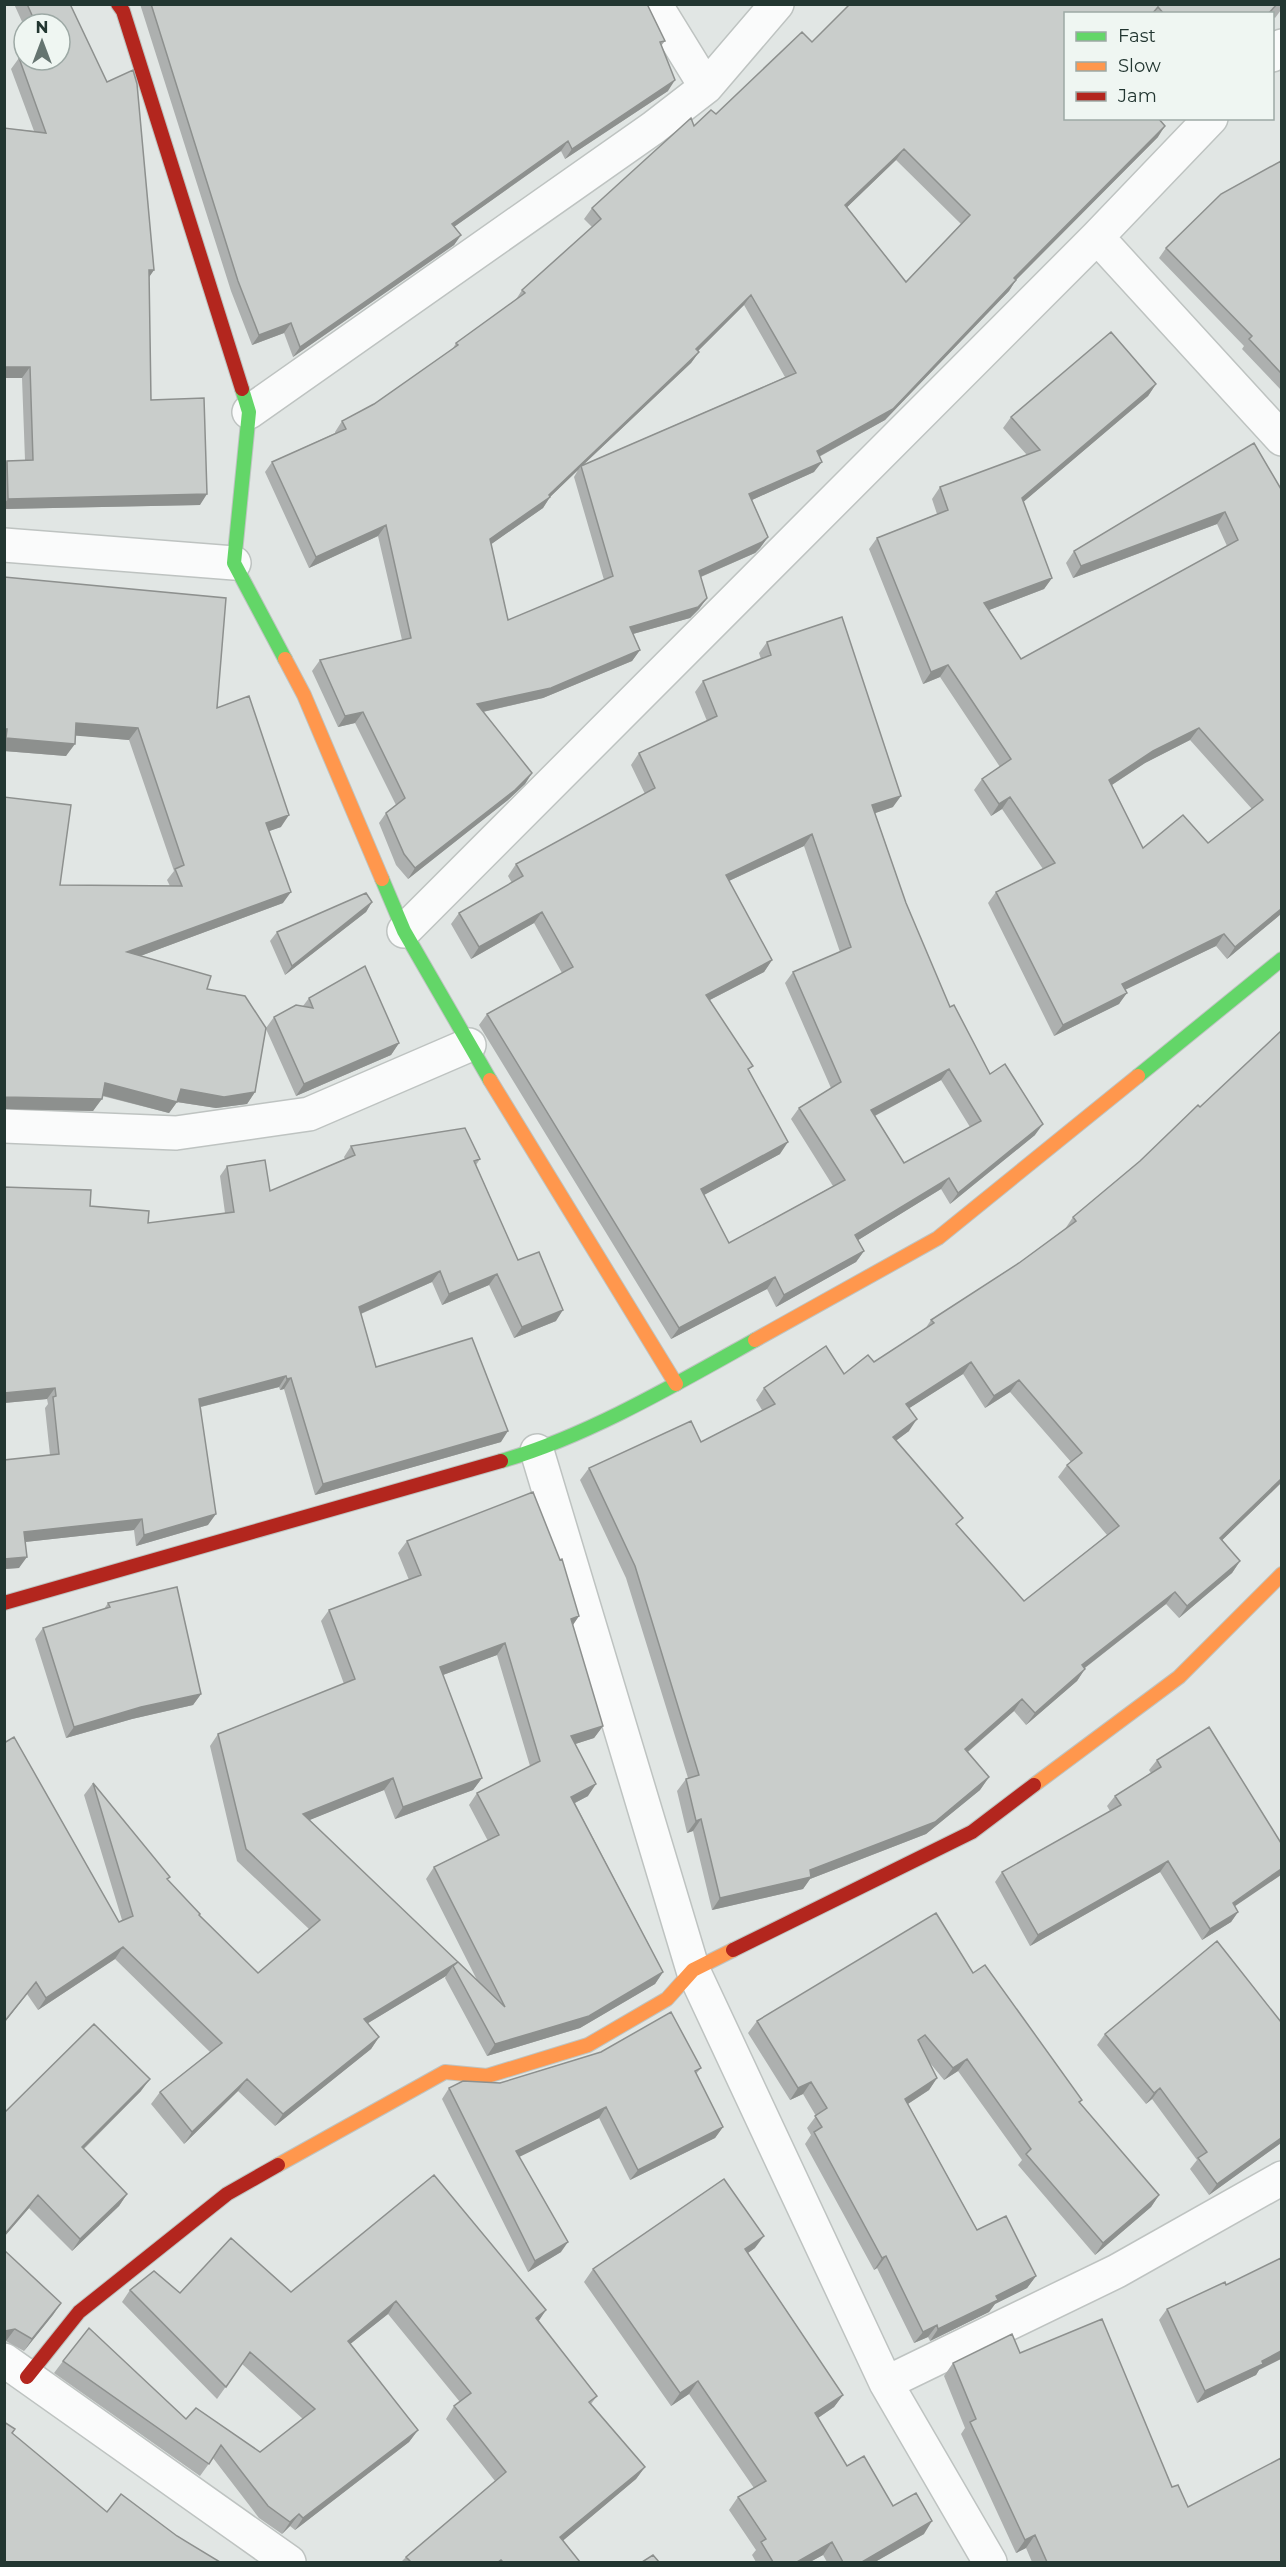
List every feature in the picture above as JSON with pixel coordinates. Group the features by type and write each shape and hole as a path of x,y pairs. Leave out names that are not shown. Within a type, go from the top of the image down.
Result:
{"street":[{"path":"118,4 126,22 249,412 234,563 304,695 404,931 470,1045 676,1384"},
{"path":"654,4 706,87"},
{"path":"249,412 653,128 706,87 777,4"},
{"path":"404,931 1097,237 1209,120"},
{"path":"1097,237 1281,439"},
{"path":"4,545 234,563"},
{"path":"4,1603 537,1451 676,1384 938,1238 1281,958"},
{"path":"4,1126 176,1133 309,1114 470,1045"},
{"path":"537,1451 693,1970 886,2383 990,2562"},
{"path":"289,2562 16,2369 79,2312 227,2194 445,2072 487,2076 588,2045 667,1999 693,1970 972,1832 1179,1677 1281,1574"},
{"path":"886,2383 1118,2271 1281,2178"}],"building":[{"path":"27,4 70,4 107,82 133,70 137,84 154,270 149,270 151,400 204,398 207,494 8,499 7,461 33,460 30,367 4,367 4,128 46,133 24,72 72,72 72,12 31,12"},
{"path":"151,4 647,4 665,41 660,42 675,80 572,149 568,141 452,224 461,235 300,347 291,323 259,335 238,281"},
{"path":"850,4 1277,4 1270,12 1162,12 1158,7 1154,12 1064,12 1064,120 1160,120 1165,126 1014,278 1016,280 893,409 817,451 822,462 749,494 768,537 762,542 699,571 707,598 698,607 630,627 640,650 551,688 477,704 532,773 515,790 415,868 404,854 386,813 405,798 363,712 345,716 320,660 411,638 386,525 316,557 272,462 346,429 342,421 374,404 458,345 456,343 525,293 522,290 601,219 592,208 691,118 694,126 711,110 716,114 802,32 812,42","holes":["904,149 970,215 906,282 845,205","751,295 796,373 581,466 613,576 508,620 490,539 550,497 549,495 699,352 696,349"]},
{"path":"1281,161 1281,373 1249,339 1252,336 1166,248 1221,194"},
{"path":"1111,332 1156,384 1022,498 1052,578 984,603 1021,659 1238,540 1225,512 1081,566 1074,551 1254,443 1281,489 1281,909 1235,947 1224,934 1122,984 1127,993 1063,1025 996,892 1055,863 1010,797 999,804 982,779 1011,759 948,665 931,672 877,538 948,510 940,487 1040,450 1011,417","holes":["1199,728 1263,800 1208,843 1183,815 1143,848 1109,780 1153,751"]},
{"path":"4,577 226,598 217,708 249,696 289,815 266,823 291,892 127,952 211,976 207,989 245,996 266,1028 255,1092 224,1097 181,1089 177,1102 105,1083 102,1099 4,1097 4,797 71,805 60,885 182,886 175,869 184,865 138,728 76,723 75,744 6,738 7,729 4,729"},
{"path":"842,617 901,796 872,805 906,903 950,1007 954,1005 990,1074 1005,1064 1043,1124 958,1193 949,1178 855,1235 864,1251 784,1295 775,1277 679,1328 487,1014 573,967 542,912 479,947 459,913 523,876 516,864 655,788 639,753 717,716 703,681 771,655 767,642","holes":["812,834 851,947 793,972 841,1082 799,1108 845,1180 729,1243 701,1189 788,1142 748,1069 753,1066 706,995 772,960 726,875","949,1069 981,1121 904,1163 871,1110"]},
{"path":"366,893 372,902 292,966 277,932"},
{"path":"365,966 399,1043 304,1084 274,1017 296,1005 313,1008 309,998"},
{"path":"1281,1031 1281,1479 1220,1538 1240,1561 1187,1606 1175,1592 1082,1665 1085,1669 1035,1713 1022,1699 965,1749 989,1777 935,1822 810,1870 811,1877 720,1898 701,1819 696,1821 686,1779 699,1775 635,1566 589,1468 691,1421 701,1442 775,1404 764,1388 826,1346 844,1374 868,1355 874,1362 934,1323 931,1320 1019,1263 1076,1221 1073,1217 1140,1161 1198,1105 1200,1107","holes":["971,1362 994,1396 1019,1380 1082,1453 1067,1465 1119,1526 1024,1601 956,1524 963,1518 893,1437 917,1419 906,1404"]},
{"path":"465,1128 480,1159 474,1161 518,1260 539,1252 563,1310 522,1327 497,1274 449,1294 440,1271 359,1307 376,1367 472,1338 508,1431 323,1484 291,1378 287,1379 286,1376 199,1399 216,1514 144,1535 142,1519 24,1532 27,1557 4,1559 4,1460 59,1454 53,1397 56,1396 55,1388 4,1393 4,1187 91,1190 90,1206 149,1211 148,1223 234,1212 227,1166 265,1160 270,1191 355,1155 351,1146"},
{"path":"533,1492 560,1560 562,1559 579,1616 571,1619 603,1726 571,1736 596,1784 571,1797 663,1972 589,2016 495,2044 453,1966 458,1962 364,2019 379,2037 283,2114 247,2079 192,2132 160,2092 222,2043 123,1947 46,1998 36,1982 4,2022 4,1743 14,1737 119,1922 133,1916 93,1783 170,1877 167,1879 199,1915 258,1973 320,1920 246,1849 218,1734 355,1679 329,1610 421,1575 407,1541","holes":["505,1643 540,1761 477,1793 499,1835 434,1867 505,2007 303,1814 393,1778 403,1807 482,1778 440,1667"]},
{"path":"177,1587 201,1694 141,1707 74,1727 43,1628 110,1607 108,1603"},
{"path":"1209,1727 1281,1843 1281,1869 1233,1903 1238,1912 1210,1929 1168,1861 1038,1935 1002,1872 1121,1805 1115,1796 1161,1767 1157,1760"},
{"path":"936,1913 973,1973 985,1965 1082,2100 1079,2102 1159,2195 1103,2243 1026,2154 1031,2149 967,2059 953,2068 925,2035 918,2040 937,2078 905,2099 977,2230 1006,2216 1036,2276 996,2296 998,2300 938,2329 937,2325 923,2332 886,2256 882,2258 814,2132 822,2127 815,2116 827,2108 811,2082 798,2088 757,2021"},
{"path":"1217,1941 1281,2022 1281,2138 1217,2184 1198,2158 1207,2152 1160,2088 1154,2093 1105,2034"},
{"path":"671,2012 701,2068 695,2071 723,2127 638,2170 606,2107 516,2151 568,2242 535,2261 449,2088 463,2081 500,2083 601,2052"},
{"path":"94,2024 150,2079 82,2147 127,2194 80,2239 38,2195 4,2235 4,2113"},
{"path":"434,2175 546,2310 536,2318 597,2396 589,2402 645,2467 560,2537 580,2562 503,2562 501,2560 498,2562 411,2562 406,2557 506,2472 454,2406 471,2393 396,2301 348,2341 418,2430 303,2518 299,2514 290,2522 268,2506 221,2445 209,2464 63,2361 89,2328 186,2419 196,2408 260,2452 315,2409 250,2352 226,2387 130,2290 154,2271 180,2293 231,2238 291,2292"},
{"path":"724,2179 764,2236 745,2249 843,2395 815,2413 847,2466 864,2456 893,2506 916,2493 932,2521 862,2562 843,2562 832,2542 797,2562 773,2562 761,2542 766,2539 738,2497 766,2481 698,2381 680,2393 593,2269"},
{"path":"4,2250 61,2303 32,2339 15,2329 4,2330"},
{"path":"1281,2258 1281,2351 1262,2361 1263,2364 1205,2391 1167,2309 1225,2282 1226,2285"},
{"path":"1102,2319 1172,2487 1178,2485 1188,2507 1281,2458 1281,2562 1047,2562 1035,2535 1025,2540 970,2422 976,2419 953,2363 1012,2334 1020,2353"},
{"path":"4,2422 15,2429 12,2433 107,2512 121,2494 177,2536 220,2562 4,2562"},
{"path":"653,2555 659,2562 642,2562"}],"traffic: fast":[{"path":"242,389 249,412 234,563 285,659"},
{"path":"382,879 404,931 490,1080"},
{"path":"1138,1076 1282,959"},
{"path":"501,1461 533,1451 598,1424 755,1340"}],"traffic: slow":[{"path":"285,659 304,695 382,879"},
{"path":"755,1340 938,1238 1138,1076"},
{"path":"490,1080 676,1384"},
{"path":"1034,1785 1179,1677 1282,1574"},
{"path":"278,2165 445,2072 487,2076 588,2045 667,1999 693,1970 733,1950"}],"traffic: jam":[{"path":"118,4 123,11 242,389"},
{"path":"4,1603 501,1461"},
{"path":"733,1950 972,1832 1034,1785"},
{"path":"27,2377 79,2312 227,2194 278,2165"}]}
